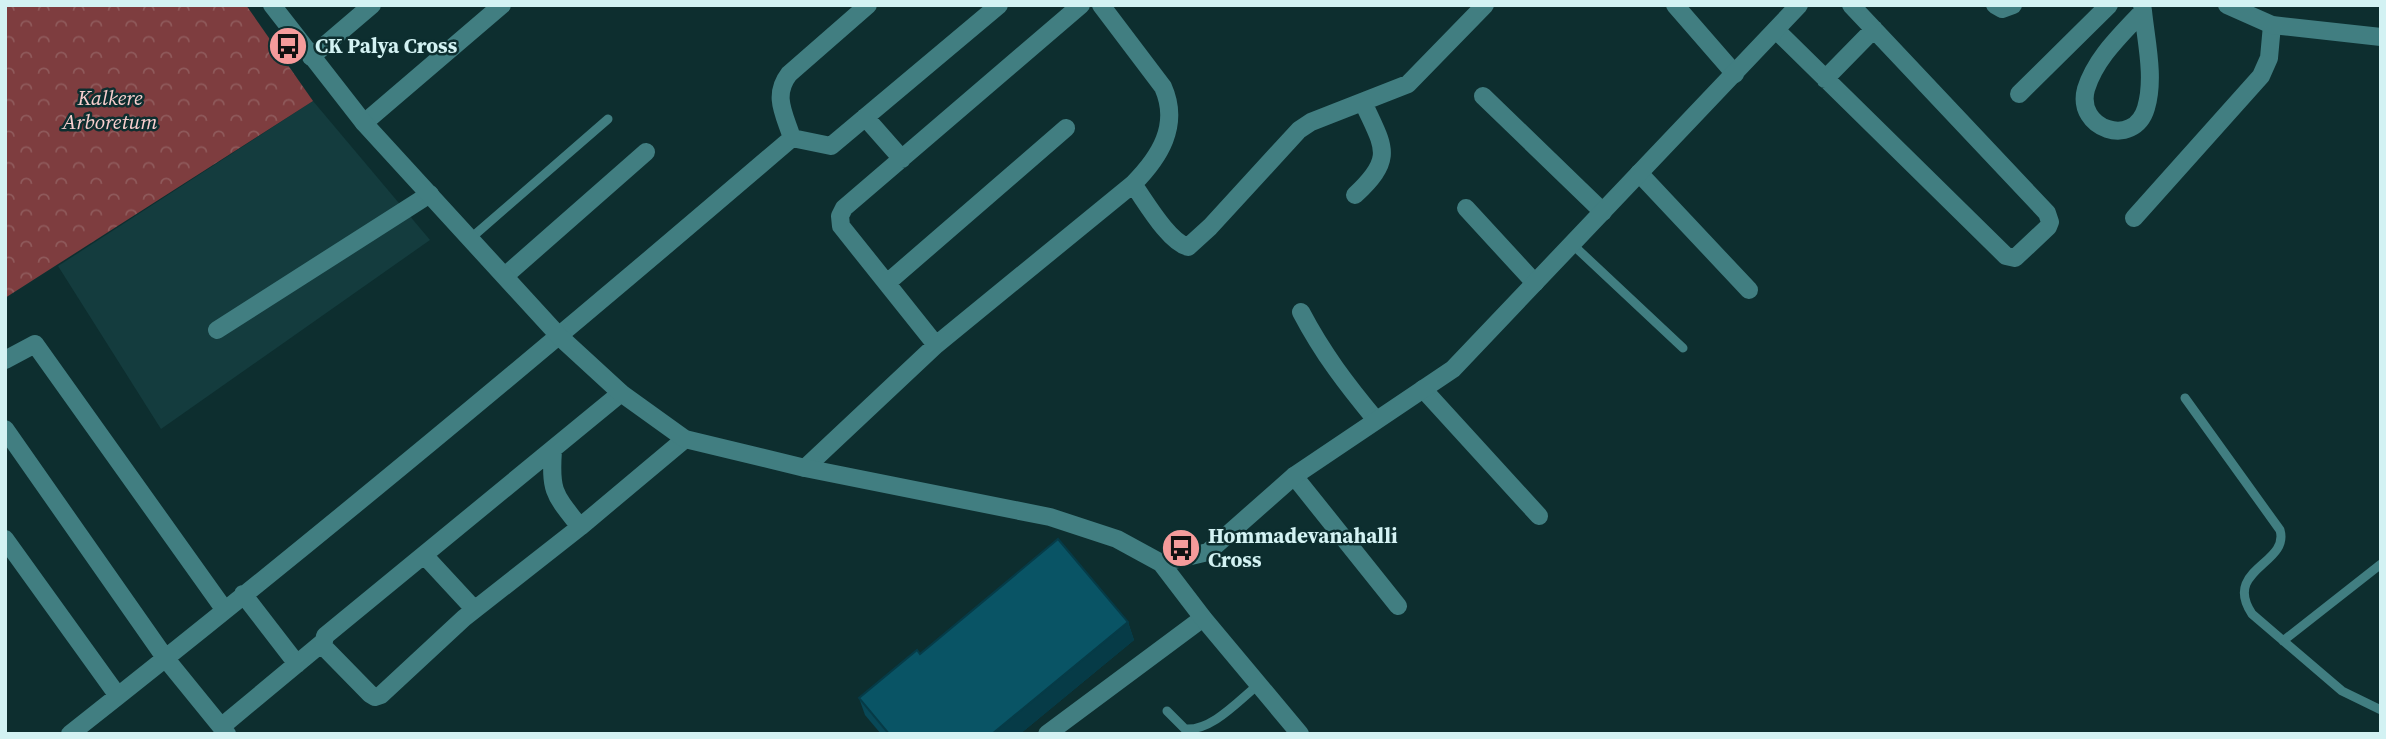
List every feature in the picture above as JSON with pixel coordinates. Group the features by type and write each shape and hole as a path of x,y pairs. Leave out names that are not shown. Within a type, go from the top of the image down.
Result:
{"street":[{"path":"272,5 364,123 560,337 621,393 685,439 805,468 1050,517 1117,539 1161,564 1300,734"},
{"path":"364,123 502,5"},
{"path":"792,138 779,96 781,84 868,5"},
{"path":"792,138 831,146 999,5"},
{"path":"936,345 841,226 840,216 844,208 1081,5"},
{"path":"805,468 936,345 1133,184 1152,163 1166,137 1171,112 1169,100 1163,87 1101,5"},
{"path":"1133,184 1170,234 1180,244 1188,247 1210,228 1299,130 1311,122 1408,84 1486,5"},
{"path":"1161,564 1208,552 1294,476 1453,369 1799,5"},
{"path":"1776,30 2006,256 2015,258 2048,227 2050,222 2046,212 1851,5"},
{"path":"1995,5 2002,9 2013,5"},
{"path":"2020,94 2109,5"},
{"path":"2227,5 2272,25 2381,37"},
{"path":"311,57 362,8"},
{"path":"1683,8 1735,74"},
{"path":"2143,8 2149,73 2146,110 2138,122 2127,130 2114,132 2100,127 2092,120 2085,108 2085,91 2092,73 2107,50 2143,8"},
{"path":"2134,218 2262,76 2269,58 2272,25"},
{"path":"1825,79 1874,29"},
{"path":"1483,96 1603,212"},
{"path":"1355,195 1368,183 1382,161 1382,145 1363,102"},
{"path":"865,117 902,159"},
{"path":"887,283 1066,128"},
{"path":"70,734 90,728 118,696 560,337 792,138"},
{"path":"506,275 646,152"},
{"path":"1639,173 1749,290"},
{"path":"217,330 430,194"},
{"path":"1466,208 1535,283"},
{"path":"1301,312 1318,345 1334,368 1377,420"},
{"path":"5,360 35,344 224,609"},
{"path":"1423,389 1539,516"},
{"path":"5,429 166,659 224,730 322,643 325,636 621,393"},
{"path":"322,643 370,694 375,697 381,695 474,609 580,527 685,439"},
{"path":"553,450 552,488 556,498 580,527"},
{"path":"1294,476 1398,606"},
{"path":"5,540 118,696"},
{"path":"424,555 474,609"},
{"path":"243,594 297,664"},
{"path":"1047,734 1203,618"}],"lane":[{"path":"471,238 608,119"},
{"path":"1572,244 1683,348"},
{"path":"2185,398 2280,530 2282,542 2279,547 2245,584 2246,605 2252,614 2342,691 2381,710"},
{"path":"2283,641 2381,564"},
{"path":"1167,711 1185,729 1196,730 1212,721 1258,685"}],"shaded area":[{"path":"313,101 430,240 161,429 58,266"}],"green space":[{"name":"Kalkere Arboretum","path":"5,5 246,5 313,101 5,298"}],"building":[{"path":"1058,539 1128,622 992,734 889,734 859,698 917,650 920,654"}],"place":[{"name":"CK Palya Cross","path":"288,46"},
{"name":"Hommadevanahalli Cross","path":"1181,548"}]}
